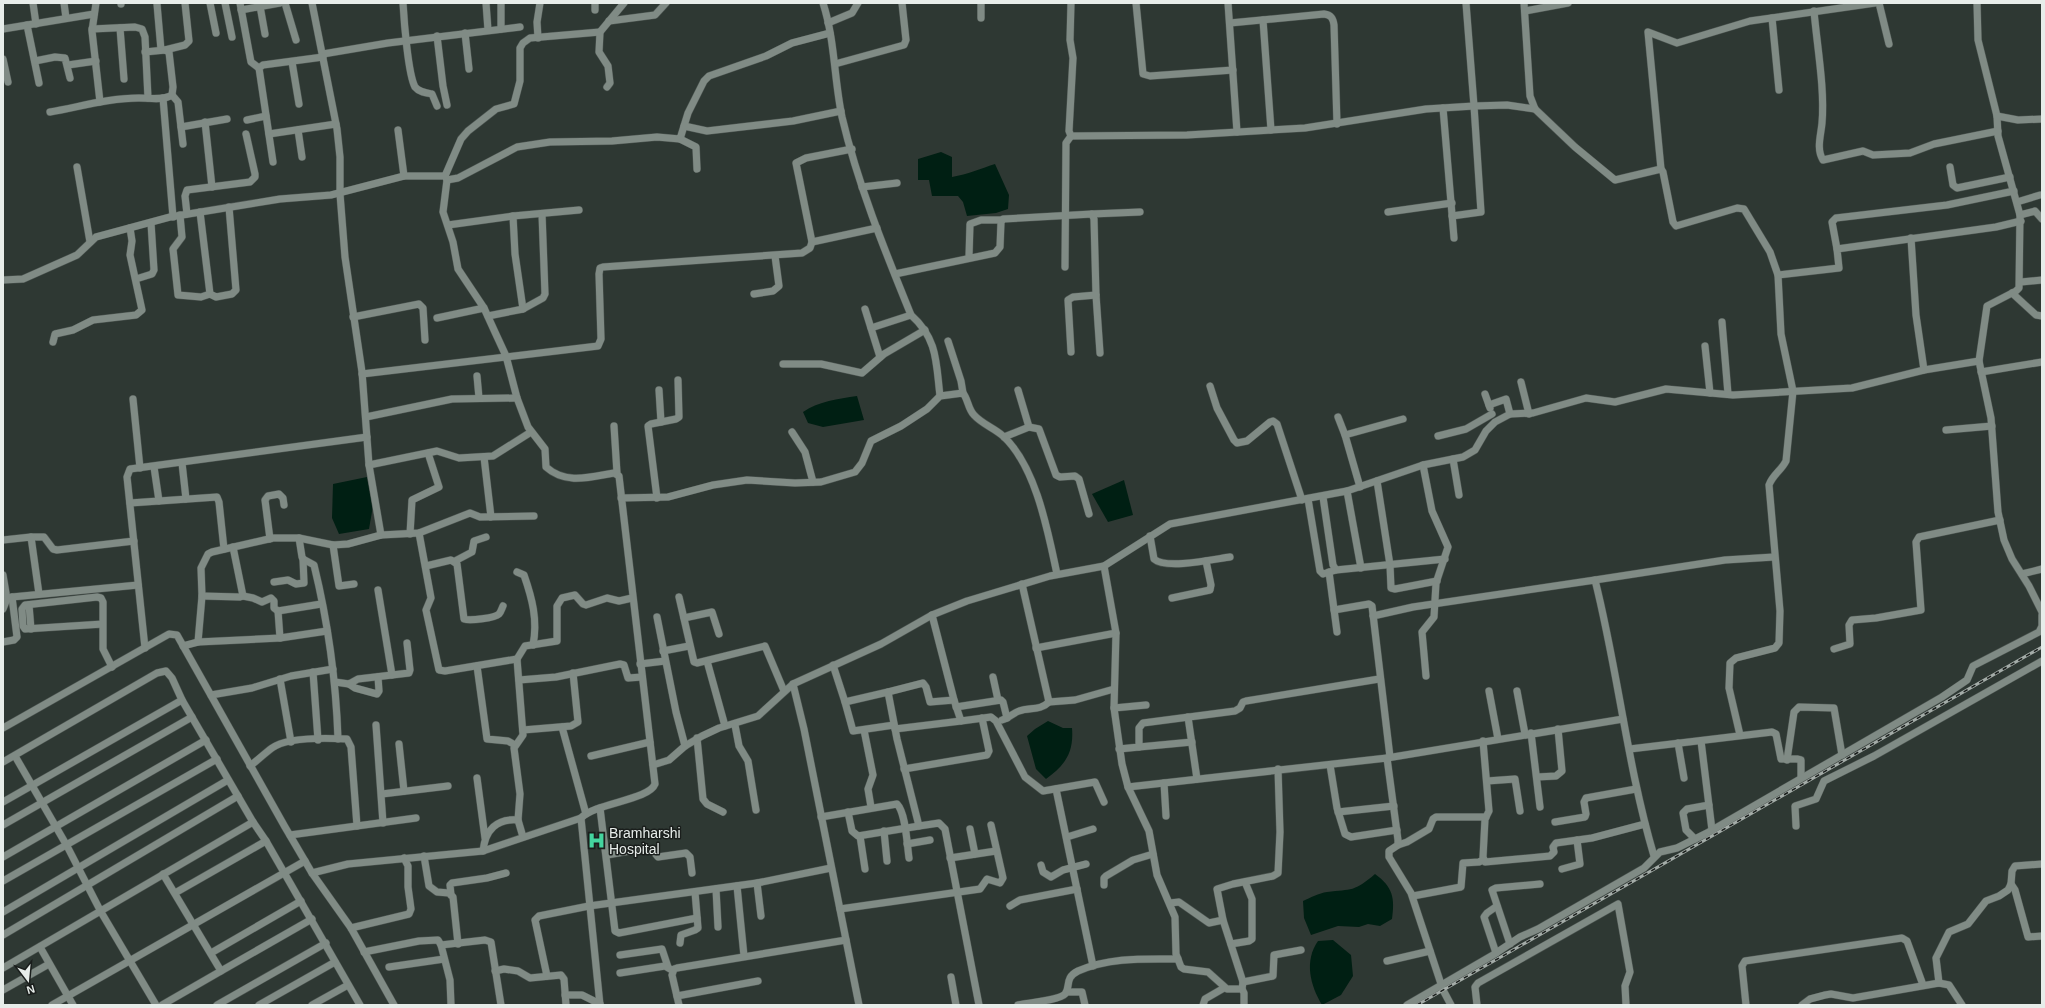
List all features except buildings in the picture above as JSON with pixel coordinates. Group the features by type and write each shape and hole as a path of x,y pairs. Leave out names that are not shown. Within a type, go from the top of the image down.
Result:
{"street":[{"path":"33,3 36,24"},
{"path":"64,3 66,18"},
{"path":"96,3 92,29 100,102"},
{"path":"145,52 185,45 189,42 186,3"},
{"path":"210,3 216,33"},
{"path":"225,3 232,37"},
{"path":"273,162 259,68 252,62 250,57 240,6 260,6 280,3"},
{"path":"285,3 296,40"},
{"path":"312,3 336,124 340,157 340,194 345,258 362,374 370,465 381,535"},
{"path":"402,3 406,40 414,85 421,92 432,94 437,106"},
{"path":"486,3 488,30"},
{"path":"501,3 501,29"},
{"path":"538,38 536,22 540,3"},
{"path":"607,87 610,83 608,66 599,52 600,32 624,3"},
{"path":"609,21 655,15 666,3"},
{"path":"823,3 836,64 841,111 862,187 911,315 925,330 935,350 940,396"},
{"path":"828,23 852,13 858,3"},
{"path":"836,64 904,45 906,40 902,3"},
{"path":"981,3 981,18"},
{"path":"1065,268 1066,144 1070,136 1073,58 1070,40 1071,3"},
{"path":"1136,3 1143,74 1150,76 1233,70"},
{"path":"1228,3 1237,132"},
{"path":"1452,216 1481,212 1466,3"},
{"path":"1524,3 1530,96 1535,109 1575,147 1615,180 1661,169"},
{"path":"1525,11 1568,3"},
{"path":"1740,735 1729,688 1730,663 1736,658 1769,651 1779,643 1780,611 1774,557 1769,485 1772,476 1782,469 1786,461 1794,391 1781,334 1778,275 1770,252 1747,212 1741,207 1680,226 1676,226 1674,222 1663,172 1661,169 1648,32 1677,43 1750,21 1874,3"},
{"path":"1879,3 1889,44"},
{"path":"1977,3 1978,40 1987,81 1997,116 1998,131 2020,218 2021,282 2019,288 1987,306 1980,361 1981,372 1992,426 2000,520 2004,540 2012,559 2022,574 2042,612"},
{"path":"157,4 163,50 170,56 173,87 172,95 178,102 183,144"},
{"path":"260,6 264,34"},
{"path":"1814,11 1822,118 1819,136 1820,155 1823,160 1863,151 1873,155 1910,153 1934,144 1998,131"},
{"path":"3,29 94,14"},
{"path":"1230,23 1324,14 1330,15 1333,19 1338,124"},
{"path":"1772,18 1779,90"},
{"path":"1263,20 1271,130"},
{"path":"27,25 39,83"},
{"path":"92,29 135,27 142,29 145,37 148,98"},
{"path":"259,68 263,65 292,62 406,40 520,27"},
{"path":"120,28 124,79"},
{"path":"600,32 526,40 520,48 520,81 514,104 496,109 468,131 461,139 446,178 443,212 448,225 458,269 484,308 506,356 517,398 530,432 544,450 544,464 552,473 573,479 617,473"},
{"path":"465,33 469,69"},
{"path":"680,139 688,113 704,81 709,76 766,56 792,43 830,33"},
{"path":"437,36 443,86 447,105"},
{"path":"35,61 62,57 65,58 68,65 70,78"},
{"path":"3,59 8,82"},
{"path":"68,65 96,61"},
{"path":"292,62 300,104"},
{"path":"50,112 100,102 163,98 172,95"},
{"path":"163,98 182,237 173,249 178,295 201,297 210,294 216,297 232,294 236,290 229,207"},
{"path":"1070,136 1187,135 1271,130 1338,124 1398,113 1474,106 1507,105 1535,109"},
{"path":"1443,108 1454,238"},
{"path":"684,126 707,130 793,121 841,111"},
{"path":"247,120 266,116"},
{"path":"1997,116 2018,120 2042,119"},
{"path":"182,128 205,122 227,119"},
{"path":"205,122 212,187"},
{"path":"269,134 336,124"},
{"path":"298,130 302,157"},
{"path":"398,130 404,176"},
{"path":"180,216 185,192 189,190 250,182 254,180 255,174 246,134"},
{"path":"3,280 23,279 77,255 96,237 130,228 180,216 229,207 280,199 340,194 404,176 458,178 517,148 550,142 612,142 657,137 680,139 696,147 697,169"},
{"path":"362,374 598,346 601,339 599,274 600,268 603,266 775,256 802,253 810,248 812,242 796,163 806,158 852,149"},
{"path":"77,167 90,242"},
{"path":"1950,167 1953,185 1957,188 2010,176"},
{"path":"862,187 897,183"},
{"path":"1778,275 1839,268 1832,222 1836,218 1947,205 2014,191"},
{"path":"2017,202 2040,195"},
{"path":"1388,212 1452,203"},
{"path":"1837,248 1996,227 2039,209 2042,219"},
{"path":"448,225 513,216 579,210"},
{"path":"200,212 210,294"},
{"path":"971,257 969,256 970,224 981,220 1002,220 1065,214 1140,212"},
{"path":"488,316 523,309 540,300 545,294 542,214"},
{"path":"1092,214 1094,219 1096,295 1100,353"},
{"path":"513,216 515,254 523,309"},
{"path":"895,274 991,254 998,251 1001,243 1002,220"},
{"path":"136,279 152,274 154,270 151,223"},
{"path":"53,342 55,334 73,330 88,322 139,314 142,310 143,306 130,255 132,241 130,228"},
{"path":"812,242 877,228"},
{"path":"1911,238 1916,315 1924,370"},
{"path":"754,294 773,291 779,286 775,256"},
{"path":"2021,282 2042,280"},
{"path":"2012,292 2036,315 2042,316"},
{"path":"1071,352 1068,300 1073,297 1096,295"},
{"path":"353,317 419,304 423,308 425,340"},
{"path":"437,318 484,308"},
{"path":"865,309 880,357"},
{"path":"871,328 911,315"},
{"path":"1722,322 1728,394"},
{"path":"783,364 821,364 859,374 865,372 880,357 925,330"},
{"path":"948,341 961,381 962,393 966,397 973,414 1004,436 1020,458 1033,482 1042,509 1057,574"},
{"path":"1705,346 1710,393"},
{"path":"653,765 669,760 696,738 725,726 735,725 761,714 793,684 882,644 932,615 967,601 1057,574 1104,566 1170,524 1347,492 1423,465 1463,457 1475,450 1488,428 1495,422 1510,414 1529,414 1586,398 1612,402 1666,389 1728,394 1852,388 1924,370 1980,361"},
{"path":"1981,372 2042,362"},
{"path":"477,376 479,398"},
{"path":"657,498 654,462 648,429 651,424 676,419 679,417 678,380"},
{"path":"1521,382 1529,414"},
{"path":"1210,386 1217,408 1237,443 1247,441 1270,422 1274,421 1277,424 1305,500 1320,571 1323,574 1333,571 1445,559"},
{"path":"659,390 661,422"},
{"path":"1018,390 1029,427"},
{"path":"621,498 657,498 746,480 795,483 813,482 855,472 862,463 871,441 901,426 920,413 940,396 962,393"},
{"path":"1484,394 1495,422"},
{"path":"366,416 452,399 517,398"},
{"path":"133,399 140,468"},
{"path":"1489,405 1506,399 1510,414"},
{"path":"1438,436 1471,426 1492,414"},
{"path":"1338,417 1345,435 1360,487"},
{"path":"1345,435 1403,419"},
{"path":"312,872 348,864 483,851 584,816 600,808 650,791 655,784 617,473 614,426"},
{"path":"1946,430 1992,426"},
{"path":"1004,436 1029,427 1038,429 1056,475 1060,477 1075,476 1079,479 1089,514"},
{"path":"370,465 441,451 459,458 484,457 497,454 530,432"},
{"path":"792,432 805,452 813,482"},
{"path":"145,648 127,474 130,469 154,467 367,437"},
{"path":"410,534 412,500 437,489 438,486 428,453"},
{"path":"484,457 491,517"},
{"path":"1453,459 1459,495"},
{"path":"182,463 186,499"},
{"path":"1423,465 1434,516 1447,543 1448,551 1437,580 1434,617 1422,632 1426,676"},
{"path":"154,467 159,501"},
{"path":"1377,481 1390,565 1390,586 1393,589 1437,580"},
{"path":"1347,492 1361,568"},
{"path":"270,538 266,520 266,497 279,494 283,498 284,505"},
{"path":"130,504 218,497 220,502 224,549"},
{"path":"1323,497 1333,565 1334,610 1337,632"},
{"path":"198,642 202,596 202,564 208,554 270,538 299,538 333,546 348,544 381,535 419,533 470,513 480,517 534,516"},
{"path":"1834,649 1850,644 1849,625 1852,620 1876,618 1921,610 1916,542 1919,537 2000,520"},
{"path":"419,533 431,598 426,610 437,667 442,671 517,658"},
{"path":"1150,536 1156,561 1168,564 1206,561 1230,557"},
{"path":"31,537 39,594"},
{"path":"3,540 44,537 47,539 50,546 57,550 134,541"},
{"path":"426,566 455,561 472,552 472,542 486,537"},
{"path":"274,582 288,580 296,584 304,583 303,560 299,538"},
{"path":"333,546 339,586 354,584"},
{"path":"233,547 243,596"},
{"path":"1373,616 1413,607 1725,560 1774,557"},
{"path":"303,560 314,565 327,631 335,682 338,738"},
{"path":"455,561 458,568 464,619 470,620 496,616 500,613 503,606"},
{"path":"1172,598 1210,590 1211,585 1206,561"},
{"path":"1104,566 1116,633 1117,649 1114,708 1119,749 1128,787 1147,825 1157,875 1175,917 1176,951 1178,959 1184,969 1208,972 1224,988 1230,990 1273,976 1274,955 1301,950"},
{"path":"2022,574 2042,569"},
{"path":"517,572 524,575 530,594 536,627 533,645"},
{"path":"3,575 16,637 14,640 3,642"},
{"path":"1595,580 1607,630 1623,719 1630,748 1636,789 1654,856"},
{"path":"1022,584 1049,702"},
{"path":"7,597 138,585"},
{"path":"378,590 392,675"},
{"path":"515,745 523,738 517,658 525,646 557,640 557,606 562,598 574,595 586,605 607,598 619,601 632,598"},
{"path":"202,596 240,598 243,596 254,598 262,602 271,598 274,601 274,608 278,611 280,638"},
{"path":"3,609 7,597"},
{"path":"103,624 25,629 23,626 22,609 25,605 97,597 101,598 103,602 103,624 103,649 112,667"},
{"path":"679,597 689,646 694,662 697,663 707,661 765,646 784,691"},
{"path":"278,611 321,604"},
{"path":"1334,610 1371,605 1398,845"},
{"path":"684,618 712,612 719,634"},
{"path":"932,615 955,704 961,721"},
{"path":"1407,1005 1442,986 1510,944 1644,868 1654,856 1660,852 1674,850 1695,840 1801,778 1842,756 1965,682 1973,666 2039,632 2042,626 2042,615"},
{"path":"657,617 665,661 685,746"},
{"path":"183,646 198,642 280,638 327,631"},
{"path":"3,728 173,633 177,635 305,861 351,928 394,1005"},
{"path":"1036,648 1116,633"},
{"path":"349,684 358,679 408,673 410,670 407,643"},
{"path":"663,651 689,646"},
{"path":"640,664 665,661"},
{"path":"707,661 725,726"},
{"path":"1796,826 1795,806 1816,800 1824,781 1874,756 2042,661"},
{"path":"519,680 556,677 620,664 624,665 628,678 642,677"},
{"path":"833,665 853,731 991,717 996,721 1027,780 1042,791 1095,782 1104,802"},
{"path":"477,666 487,739 508,741 515,745"},
{"path":"210,695 252,688 280,679 333,669"},
{"path":"3,762 161,671 166,671 169,673 182,700 228,780 326,943 358,1004"},
{"path":"313,672 318,740"},
{"path":"523,730 571,726 578,722 573,673"},
{"path":"335,682 349,684 355,688 377,694 379,691 378,677"},
{"path":"993,677 998,700"},
{"path":"280,679 291,742"},
{"path":"1139,748 1139,728 1142,723 1235,711 1240,708 1243,702 1246,701 1379,679"},
{"path":"845,702 922,683 926,687 930,702 955,704 998,700 1003,702 1007,718"},
{"path":"793,684 804,729 859,1005"},
{"path":"996,721 1007,718 1021,710 1042,708 1049,702 1075,700 1114,689"},
{"path":"1517,690 1537,777 1540,807"},
{"path":"1488,691 1498,739"},
{"path":"888,692 904,770 918,826"},
{"path":"3,802 182,700"},
{"path":"1114,708 1146,705"},
{"path":"1787,760 1794,712 1796,708 1799,707 1834,708 1842,756"},
{"path":"3,825 192,717"},
{"path":"1188,717 1197,779"},
{"path":"904,770 987,755 989,750 982,718"},
{"path":"1128,787 1330,765 1389,757 1623,719"},
{"path":"376,725 383,823"},
{"path":"735,725 739,746 748,761 756,810"},
{"path":"562,727 584,816 589,906 600,1004"},
{"path":"1537,777 1556,776 1562,771 1558,729"},
{"path":"864,730 873,775 868,789 871,807"},
{"path":"1630,748 1774,732 1777,736 1780,757 1783,760 1797,758 1801,760 1801,778"},
{"path":"250,766 273,747 291,742 338,738 347,739 351,747 357,826"},
{"path":"696,738 703,799 708,804 723,812"},
{"path":"3,857 206,740"},
{"path":"1483,741 1489,811 1486,816 1483,860"},
{"path":"1701,741 1712,830"},
{"path":"590,756 650,742"},
{"path":"1119,749 1192,742"},
{"path":"1678,742 1684,778"},
{"path":"399,744 404,791"},
{"path":"515,745 520,794 518,820 523,837"},
{"path":"15,756 67,846 101,912 156,1005"},
{"path":"3,881 67,846 216,759"},
{"path":"1330,765 1338,812 1344,832 1348,836 1397,830"},
{"path":"1244,1005 1244,993 1223,920 1217,889 1278,874 1280,832 1278,770"},
{"path":"477,778 485,838 483,851"},
{"path":"1487,781 1516,779 1520,811"},
{"path":"3,912 228,780"},
{"path":"1164,783 1166,816"},
{"path":"382,794 448,786"},
{"path":"1056,789 1093,966"},
{"path":"1555,822 1585,817 1584,802 1586,798 1636,789"},
{"path":"3,935 238,796"},
{"path":"821,817 871,807 897,804 900,807 905,828 909,858"},
{"path":"1695,840 1686,830 1683,813 1688,809 1708,805"},
{"path":"1338,812 1394,806"},
{"path":"600,808 607,855 611,905 615,931 619,933 697,918"},
{"path":"848,812 854,834 860,836 918,826 939,824 944,826 979,1005"},
{"path":"1452,1005 1442,986 1412,896 1403,876 1389,857 1389,851 1429,829 1433,819 1436,817 1486,816"},
{"path":"290,835 416,818"},
{"path":"485,838 495,825 502,820 518,820"},
{"path":"3,968 253,822"},
{"path":"1412,896 1461,887 1463,863 1479,862 1483,860 1489,862 1550,856 1554,852 1553,847 1556,843 1577,840 1645,824"},
{"path":"840,909 957,890 980,888 987,879 998,883 1003,880 990,825"},
{"path":"970,829 975,854"},
{"path":"1067,837 1093,829"},
{"path":"884,831 887,862"},
{"path":"860,836 865,870"},
{"path":"907,844 930,840"},
{"path":"1562,869 1580,864 1577,840"},
{"path":"175,893 266,841"},
{"path":"607,855 647,848 653,851 658,857 686,853 690,857 692,873"},
{"path":"950,858 996,851"},
{"path":"1104,885 1106,876 1133,860 1153,854"},
{"path":"424,856 429,886 437,892 451,895"},
{"path":"351,928 410,914 411,909 408,886 408,866 404,858"},
{"path":"52,1005 192,923 305,861"},
{"path":"1041,865 1043,872 1051,877 1063,870 1086,864"},
{"path":"1939,984 1936,958 1949,932 1968,924 1986,901 1999,896 2008,890 2012,871 2016,866 2042,864"},
{"path":"547,976 536,917 589,906 611,905 757,883 831,868"},
{"path":"458,944 450,885 452,883 487,878 506,873"},
{"path":"163,874 221,971"},
{"path":"1231,944 1249,941 1252,939 1252,899 1245,882"},
{"path":"757,883 761,916"},
{"path":"1510,944 1492,892 1493,889 1540,884"},
{"path":"2010,884 2015,890 2028,937 2042,936"},
{"path":"737,886 744,956"},
{"path":"716,889 718,927"},
{"path":"1010,906 1017,900 1077,889"},
{"path":"680,943 680,934 698,929 695,892"},
{"path":"210,953 301,901"},
{"path":"1170,903 1179,902 1209,923 1223,920"},
{"path":"1477,1005 1475,987 1478,983 1618,904 1630,972 1625,986 1626,1005"},
{"path":"1496,953 1484,917 1497,906"},
{"path":"162,1005 312,919"},
{"path":"1746,1005 1742,966 1745,961 1902,938 1907,941 1923,985"},
{"path":"364,952 423,940 438,940 441,945 450,980 452,1005"},
{"path":"441,945 488,940 491,942 501,1005"},
{"path":"620,973 677,968 846,940"},
{"path":"217,1005 326,943"},
{"path":"40,947 73,1005"},
{"path":"620,955 662,949 670,969 679,1005"},
{"path":"1386,961 1430,951"},
{"path":"389,967 444,959"},
{"path":"1067,992 1069,980 1073,974 1093,966 1123,960 1178,959"},
{"path":"259,1005 335,962"},
{"path":"3,990 49,964"},
{"path":"495,971 518,971 530,978 563,976 566,1005"},
{"path":"951,977 956,1005"},
{"path":"677,996 758,981"},
{"path":"1802,1005 1810,999 1831,994 1853,998 1923,985 1939,984 1949,985 1962,1005"},
{"path":"312,1005 348,985"},
{"path":"1203,1005 1205,999 1224,988"},
{"path":"1018,1005 1030,1004 1061,997 1067,992 1082,992 1085,1005"},
{"path":"565,995 582,995 600,1004"}],"shaded area":[{"path":"941,152 952,157 952,177 995,164 1009,195 1008,209 996,213 967,216 963,202 958,196 932,196 929,180 918,180 918,159"},
{"path":"857,396 864,420 823,427 808,423 803,412 822,403"},
{"path":"367,477 373,506 369,529 339,534 332,518 333,484"},
{"path":"1124,480 1133,515 1108,522 1092,494"},
{"path":"1048,721 1063,728 1072,728 1072,737 1070,751 1067,758 1053,774 1046,779 1036,769 1027,736"},
{"path":"1375,874 1389,888 1393,899 1392,919 1380,926 1368,924 1359,927 1338,926 1311,935 1304,918 1303,901 1324,893 1352,889 1362,884"},
{"path":"1333,940 1351,955 1353,976 1341,995 1322,1005 1314,989 1310,973 1311,957 1318,941"}],"railway":[{"path":"1417,1005 2042,647"}],"place":[{"name":"Bramharshi Hospital","path":"596,841"}]}
